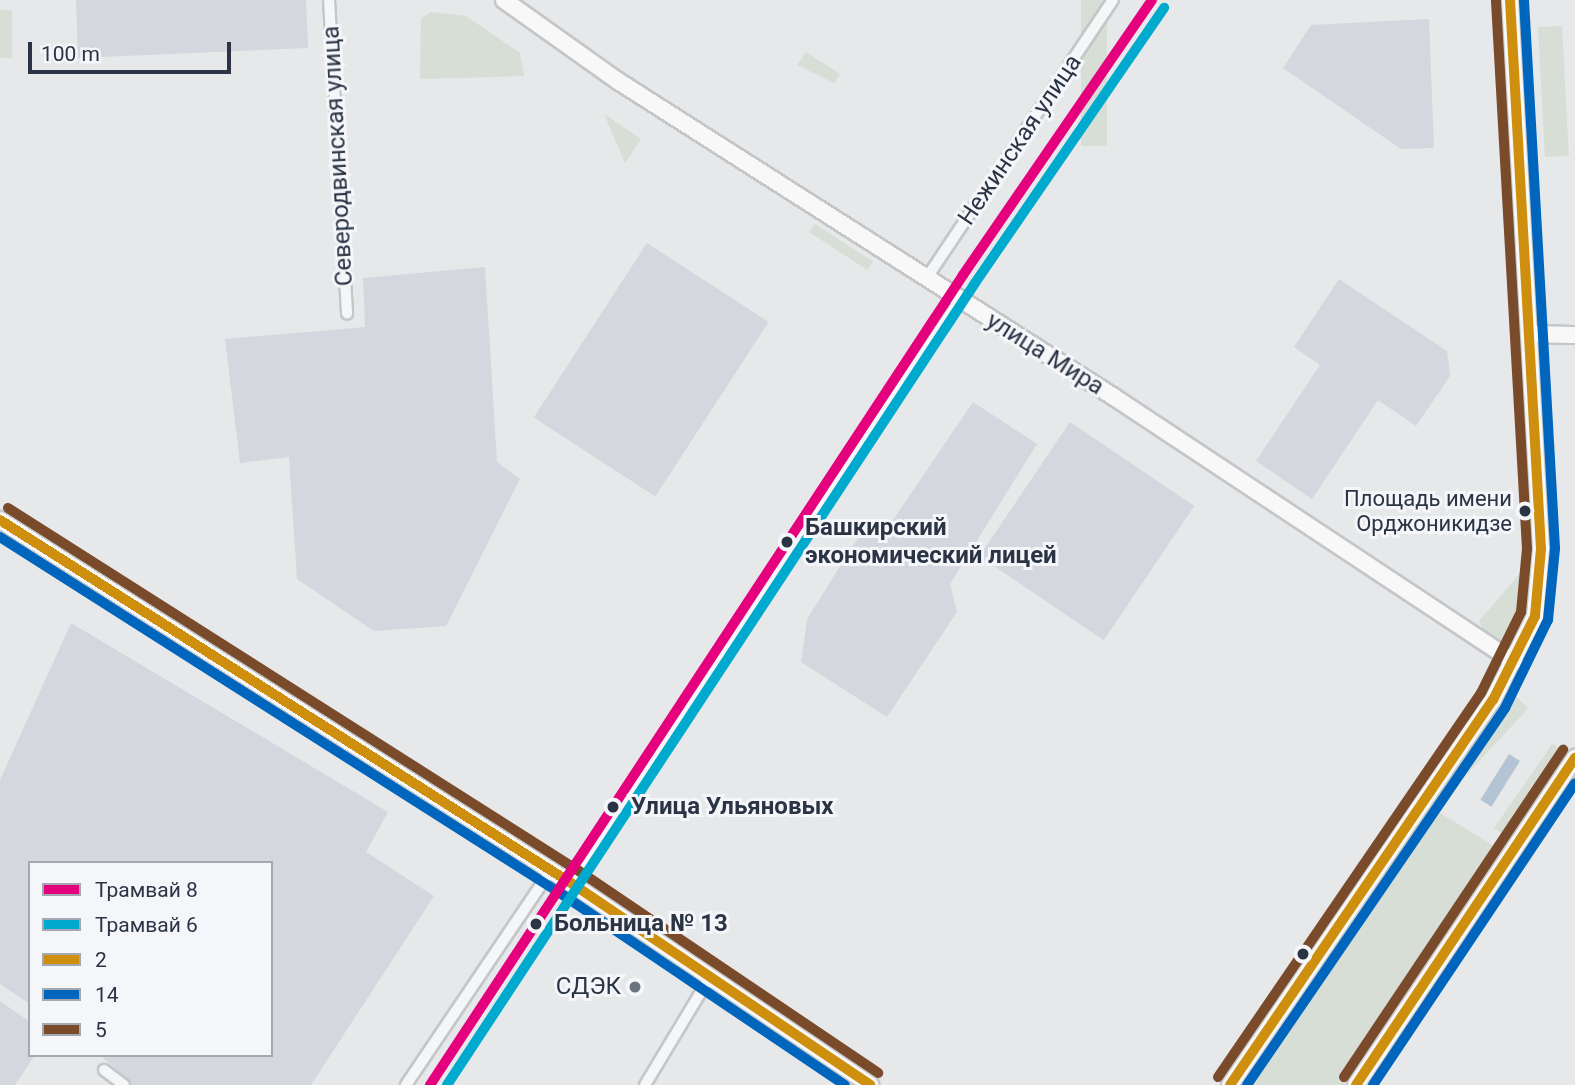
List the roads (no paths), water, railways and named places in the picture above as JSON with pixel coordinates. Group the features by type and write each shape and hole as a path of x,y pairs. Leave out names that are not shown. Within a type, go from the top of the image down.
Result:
{"main road":[{"name":"улица Мира","path":"505,0 618,81 1514,662"},
{"path":"1230,1085 1514,662 1540,585 1530,334 1510,0"},
{"path":"1530,334 1575,335"},
{"path":"0,520 551,870 870,1085"},
{"path":"1356,1085 1575,758"}],"street":[{"name":"Северодвинская улица","path":"329,0 347,313"},
{"name":"Нежинская улица","path":"926,279 1113,0"},
{"path":"571,883 959,300"},
{"path":"406,1085 551,870"},
{"path":"645,1085 710,977"},
{"path":"104,1070 124,1085"}],"water":[{"path":"1509,754 1520,761 1491,807 1480,800"}],"tram line":[{"name":"8","path":"430,1085 963,275 1152,0"},
{"name":"6","path":"447,1085 975,283 1164,8"}],"place":[{"name":"Площадь имени Орджоникидзе","path":"1525,511"},
{"name":"Башкирский экономический лицей","path":"787,542"},
{"name":"Улица Ульяновых","path":"613,807"},
{"name":"Больница № 13","path":"536,924"},
{"name":"СДЭК","path":"635,987"}]}
